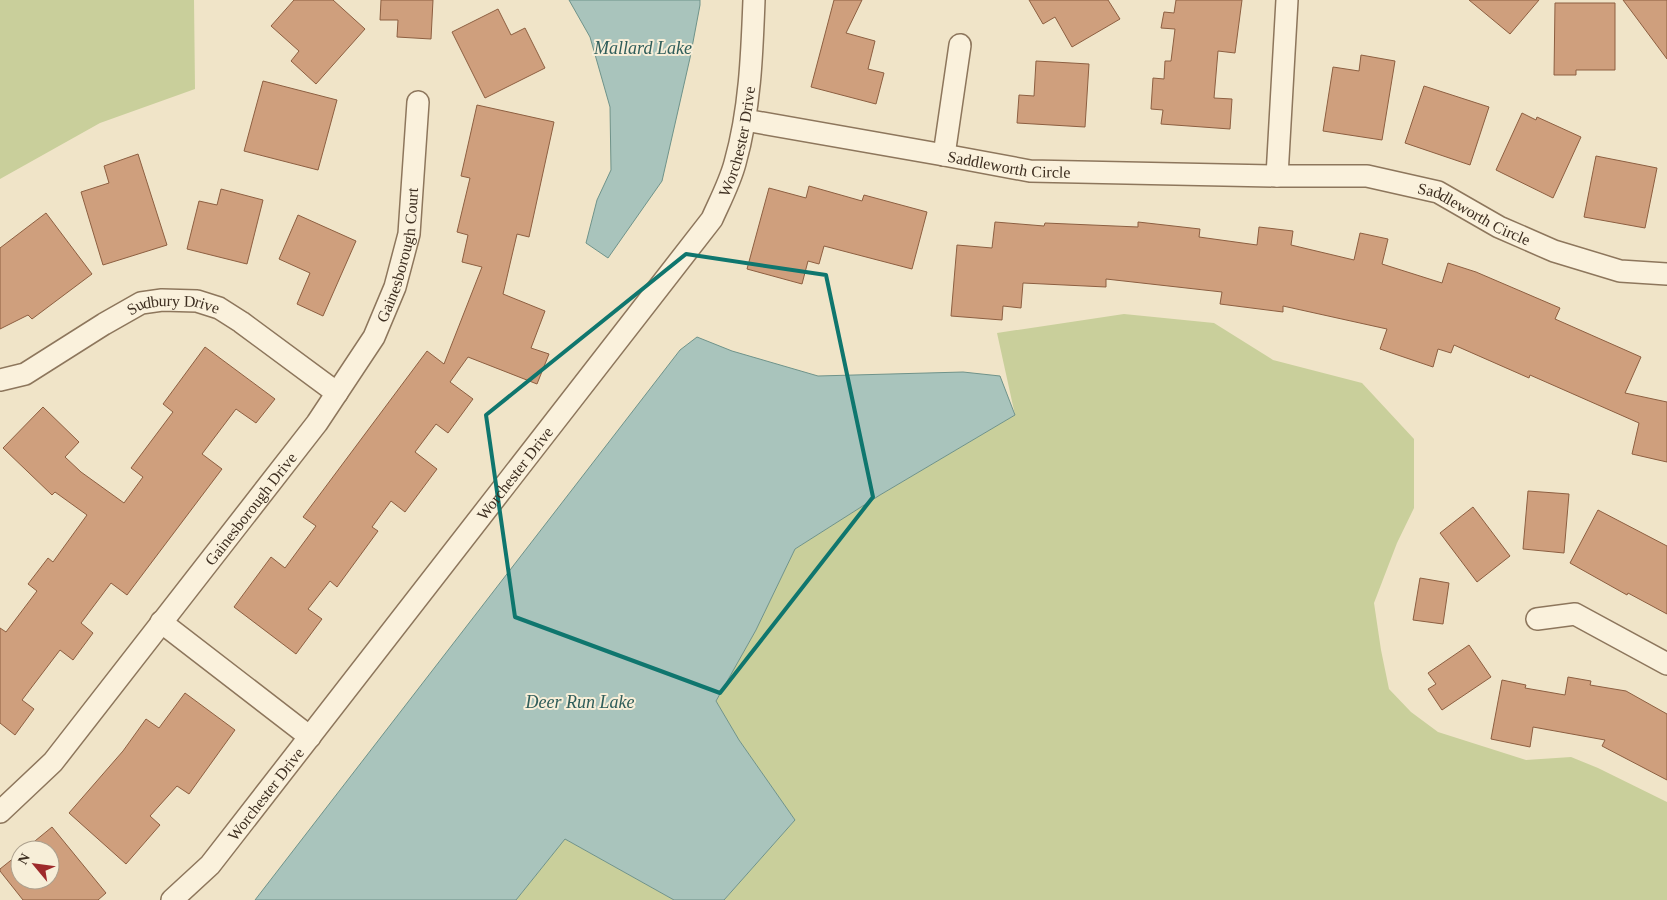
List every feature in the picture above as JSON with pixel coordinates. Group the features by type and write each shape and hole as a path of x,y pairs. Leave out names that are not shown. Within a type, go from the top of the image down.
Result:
{"street":[{"name":"Worchester Drive","path":"172,900 210,865 712,219 735,164 744,120 752,57 754,0"},
{"path":"1277,176 1288,0"},
{"path":"944,154 960,45"},
{"name":"Gainesborough Court","path":"337,393 374,337 395,288 409,234 418,102"},
{"name":"Saddleworth Circle","path":"744,120 944,154 1030,171 1367,176 1438,192 1499,226 1554,251 1620,271 1667,274"},
{"name":"Sudbury Drive","path":"0,380 25,374 141,303 162,300 197,301 219,308 242,322 337,393"},
{"name":"Gainesborough Drive","path":"0,812 52,762 317,423 337,393"},
{"path":"1537,619 1575,614 1667,664"},
{"path":"161,622 310,737"}],"highlighted area":[{"path":"686,254 826,275 873,497 720,693 515,617 486,415"}],"green space":[{"path":"0,0 194,0 195,89 100,123 0,179"},
{"path":"1124,314 1214,323 1273,360 1362,383 1414,439 1414,508 1397,543 1374,603 1389,689 1411,712 1438,732 1526,760 1571,757 1667,802 1667,900 724,900 795,820 739,740 716,701 756,630 795,549 880,495 1015,415 997,333"},
{"path":"565,839 674,900 516,900"}],"water":[{"name":"Mallard Lake","path":"569,0 700,0 690,58 662,181 608,258 586,243 597,200 611,170 610,107 590,37"},
{"name":"Deer Run Lake","path":"697,337 732,351 818,376 963,372 1000,376 1015,415 880,495 795,549 756,630 716,701 739,740 795,820 724,900 674,900 565,839 516,900 255,900 680,350"}],"building":[{"path":"294,0 333,0 365,29 316,84 291,61 299,51 271,26"},
{"path":"381,0 433,0 431,39 397,37 398,20 380,20"},
{"path":"834,0 862,0 846,33 875,41 868,69 884,73 876,104 811,87"},
{"path":"1029,0 1108,0 1120,19 1072,47 1055,17 1043,24"},
{"path":"1176,0 1242,0 1235,53 1218,51 1214,98 1232,99 1230,129 1161,124 1163,110 1151,109 1153,78 1164,79 1165,61 1171,61 1175,29 1161,28 1164,12 1174,13"},
{"path":"1469,0 1539,0 1510,34"},
{"path":"1623,0 1667,0 1667,59 1635,16"},
{"path":"1555,3 1615,3 1615,70 1576,70 1576,75 1554,75"},
{"path":"498,9 511,35 525,28 545,68 485,98 452,32"},
{"path":"1361,55 1395,61 1382,140 1323,131 1333,67 1359,71"},
{"path":"1036,61 1089,64 1085,127 1017,123 1019,95 1034,96"},
{"path":"263,81 337,100 318,170 244,151"},
{"path":"1424,86 1489,107 1470,165 1405,143"},
{"path":"477,105 554,122 529,237 517,234 503,294 545,311 531,348 549,354 537,384 468,357 450,382 473,399 448,433 436,424 415,452 437,469 405,512 391,501 372,527 378,531 337,587 330,581 308,609 322,619 296,654 234,607 271,557 285,568 316,526 303,517 427,351 444,364 482,267 462,262 468,235 457,232 470,178 461,176"},
{"path":"1522,113 1536,120 1537,117 1581,137 1553,198 1496,170"},
{"path":"138,154 167,245 103,265 81,192 109,183 104,166"},
{"path":"1596,156 1657,168 1645,228 1584,217"},
{"path":"809,186 862,201 864,195 927,212 912,269 824,246 819,264 808,261 802,284 747,269 769,188 806,198"},
{"path":"221,189 263,200 247,264 187,249 199,201 217,205"},
{"path":"46,213 92,274 32,319 28,315 0,329 0,248"},
{"path":"298,215 356,241 323,316 297,304 310,273 279,259"},
{"path":"995,222 1044,226 1045,223 1138,227 1138,222 1200,229 1199,237 1257,245 1259,227 1293,231 1291,245 1354,260 1360,233 1388,239 1382,264 1442,283 1448,263 1476,272 1560,308 1555,319 1641,357 1625,393 1667,402 1667,462 1632,454 1639,423 1530,375 1529,378 1454,345 1451,353 1438,349 1433,367 1380,349 1387,329 1283,306 1283,312 1220,304 1222,292 1106,279 1106,287 1023,283 1021,308 1003,306 1002,320 951,316 957,245 992,248"},
{"path":"205,347 275,399 256,423 236,409 202,454 222,469 127,595 111,583 81,623 93,633 73,660 60,650 22,700 34,709 15,735 0,723 0,628 6,632 37,591 28,584 48,558 53,562 87,515 55,492 52,495 3,448 43,407 79,442 65,457 81,472 124,503 143,477 131,468 173,412 163,404"},
{"path":"1528,491 1569,494 1564,553 1523,549"},
{"path":"1473,507 1510,556 1477,582 1440,533"},
{"path":"1598,510 1667,546 1667,614 1628,593 1627,595 1570,563"},
{"path":"1420,578 1449,583 1443,624 1413,620"},
{"path":"1469,645 1491,677 1442,710 1428,689 1436,684 1428,673"},
{"path":"1568,677 1591,681 1590,685 1626,691 1667,714 1667,780 1602,746 1605,740 1533,727 1530,747 1491,739 1502,680 1526,685 1525,688 1565,695"},
{"path":"185,693 235,730 189,794 177,786 150,816 160,825 126,864 69,813 123,751 146,719 159,728"},
{"path":"52,827 106,893 98,900 23,900 15,890 60,890 60,840 36,840"},
{"path":"10,861 10,884 0,871"}]}
